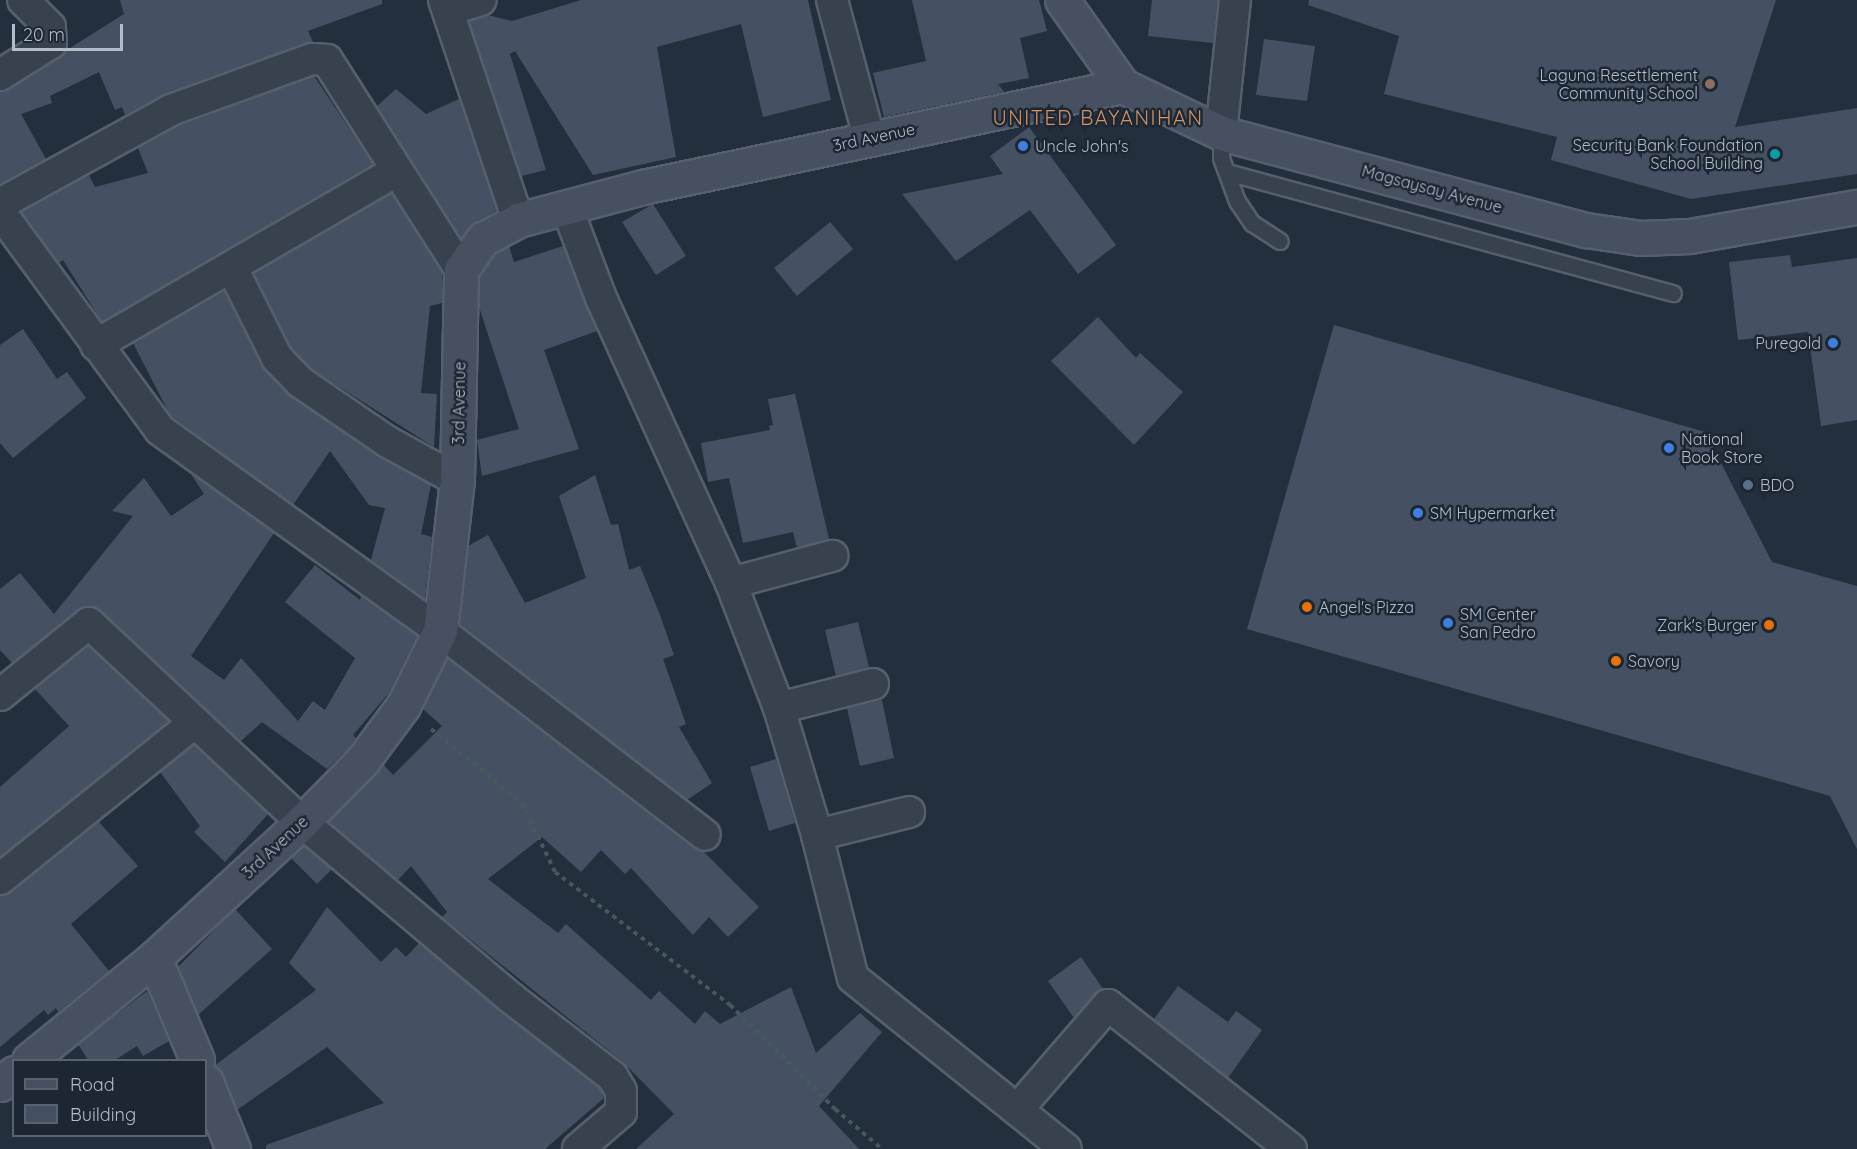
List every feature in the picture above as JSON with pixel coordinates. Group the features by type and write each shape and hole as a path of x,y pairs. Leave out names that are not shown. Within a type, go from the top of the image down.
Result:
{"street":[{"path":"0,75 51,43 50,27 23,0"},
{"path":"480,0 446,5 518,220"},
{"path":"832,0 869,137"},
{"name":"Magsaysay Avenue","path":"1062,0 1123,87 1221,133 1586,230 1641,238 1690,236 1857,207"},
{"path":"1221,133 1235,0"},
{"path":"0,204 171,110 312,59 327,60 461,270"},
{"name":"3rd Avenue","path":"30,1059 154,958 302,822 363,760 403,706 440,631 457,480 461,270 483,240 518,220 647,186 869,137 1123,87"},
{"path":"96,345 396,171"},
{"path":"567,208 601,298 731,583 779,708 817,835 853,978 1066,1149"},
{"path":"0,212 160,430 440,631 705,835"},
{"path":"232,268 277,358 300,382 388,442 457,480"},
{"path":"731,583 832,556"},
{"path":"0,695 88,623 302,822 511,998 612,1077 621,1091 621,1112 578,1149"},
{"path":"779,708 873,684"},
{"path":"0,879 195,722"},
{"path":"817,835 909,812"},
{"path":"154,958 197,1059"},
{"path":"1017,1110 1108,1005 1291,1149"},
{"path":"207,1084 233,1149"}],"lane":[{"path":"1221,133 1221,158 1237,201 1252,223 1280,241"},
{"path":"1227,172 1673,293"}],"path":[{"path":"453,747 522,803 555,872 730,1005 835,1109 882,1149"}],"building":[{"path":"120,0 382,0 382,4 308,31 313,42 165,94 125,115 122,107 115,110 99,72 50,96 52,103 21,114 46,159 0,184 0,92 124,14"},
{"path":"581,0 808,0 831,100 763,117 741,24 657,47 676,157 593,175 515,51 510,54 546,170 521,176 469,21 488,15 512,21"},
{"path":"912,0 1039,0 1047,31 1020,38 1029,78 998,84 1004,92 884,117 873,73 926,61"},
{"path":"1152,0 1218,0 1213,43 1148,36"},
{"name":"Laguna Resettlement Community School","path":"1309,0 1776,0 1735,127 1857,108 1857,174 1691,199 1551,160 1557,137 1384,94 1399,36 1308,5"},
{"path":"1264,39 1315,46 1307,101 1256,95"},
{"path":"314,76 373,164 102,322 63,260 59,263 21,212 89,175 95,187 148,173 138,148 178,126"},
{"path":"396,89 426,114 459,99 497,210 474,223 461,238 377,106"},
{"path":"1029,127 1116,245 1078,274 1030,210 956,261 902,194 1003,174 990,156"},
{"path":"392,193 442,273 442,303 430,306 421,393 437,394 434,447 311,369 291,348 254,273"},
{"path":"653,204 686,256 656,275 622,222"},
{"path":"830,222 853,249 797,296 774,268"},
{"path":"509,246 514,262 563,246 597,331 544,350 579,449 482,476 477,440 519,429 479,307 480,276 496,253"},
{"path":"1790,255 1792,267 1857,258 1857,420 1821,426 1808,332 1738,340 1729,262"},
{"path":"224,291 262,366 288,394 378,456 431,485 421,534 432,537 425,599 371,560 385,508 369,505 330,451 293,505 170,415 133,343"},
{"path":"1098,317 1136,358 1140,353 1183,392 1134,445 1051,361"},
{"path":"1334,325 1705,432 1772,562 1857,586 1857,849 1830,796 1247,629"},
{"path":"23,329 57,379 67,372 86,398 13,458 0,443 0,345"},
{"path":"795,394 829,539 797,548 793,532 743,543 729,478 708,482 701,443 770,430 769,426 773,425 768,399"},
{"path":"191,474 274,533 191,656 224,680 241,658 298,721 313,701 325,710 355,658 285,602 315,565 360,600 361,596 417,636 388,694 353,735 356,738 349,748 327,769 262,722 241,741 94,607 78,610 12,663 0,650 0,589 20,573 54,614 133,516 112,511 144,478 171,516 204,494"},
{"path":"595,475 611,525 618,524 629,570 640,566 660,615 674,655 663,659 686,724 679,727 712,783 687,800 460,624 468,546 488,535 525,603 586,578 559,496"},
{"path":"858,622 869,667 836,676 825,630"},
{"path":"88,646 169,721 0,857 0,787 69,726 35,689"},
{"path":"447,658 694,849 704,852 759,907 728,937 709,917 693,935 631,868 625,874 601,850 581,872 542,837 488,879 558,933 566,924 651,1000 659,991 695,1024 705,1011 720,1024 791,987 816,1053 860,1013 882,1032 819,1106 859,1149 636,1149 674,1114 623,1062 442,917 447,912 411,866 398,880 329,822 383,764 393,775 442,726 423,709"},
{"path":"882,700 894,758 860,766 847,708"},
{"path":"194,745 268,814 225,862 194,832 200,826 160,772"},
{"path":"776,759 795,823 769,831 750,767"},
{"path":"99,822 138,866 71,924 109,971 58,1012 56,1008 48,1015 44,1010 0,1047 0,896 11,892"},
{"path":"304,846 332,869 317,884 291,858"},
{"path":"327,907 381,962 396,947 406,957 419,943 599,1088 604,1098 545,1149 266,1149 266,1145 384,1103 327,1047 237,1110 223,1075 214,1066 316,990 289,963"},
{"path":"235,909 272,949 198,1015 178,967"},
{"path":"1081,957 1103,989 1074,1018 1048,981"},
{"path":"1178,986 1228,1022 1236,1011 1262,1030 1228,1078 1154,1019"},
{"path":"147,991 169,1041 143,1056 137,1046 117,1059 87,1059 78,1044"}],"place":[{"name":"Laguna Resettlement Community School","path":"1710,84"},
{"name":"Uncle John's","path":"1023,146"},
{"name":"Security Bank Foundation School Building","path":"1775,154"},
{"name":"Puregold","path":"1833,343"},
{"name":"National Book Store","path":"1669,448"},
{"name":"BDO","path":"1748,485"},
{"name":"SM Hypermarket","path":"1418,513"},
{"name":"Angel's Pizza","path":"1307,607"},
{"name":"SM Center San Pedro","path":"1448,623"},
{"name":"Zark's Burger","path":"1769,625"},
{"name":"Savory","path":"1616,661"}],"district":[{"name":"UNITED BAYANIHAN","path":"1098,117"}]}
